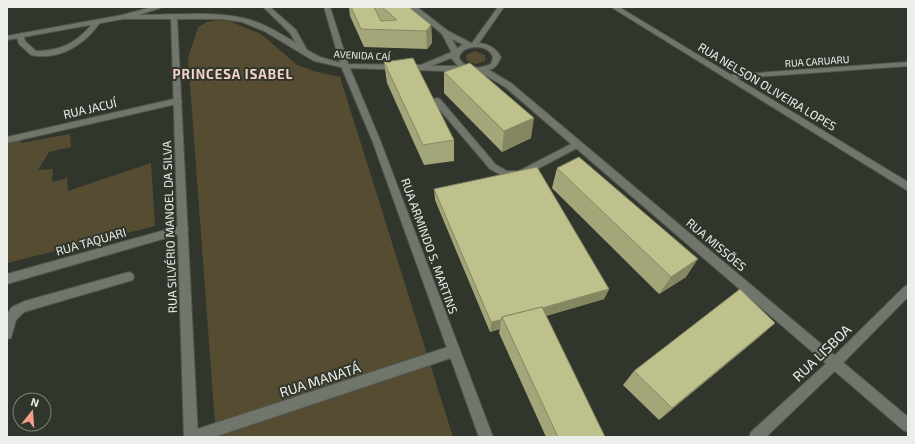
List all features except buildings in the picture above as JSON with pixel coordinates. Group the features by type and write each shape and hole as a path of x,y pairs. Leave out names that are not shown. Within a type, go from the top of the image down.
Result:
{"street":[{"name":"AVENIDA CAÍ","path":"123,17 160,7"},
{"path":"266,7 293,32 305,53"},
{"name":"RUA ARMINDO S. MARTINS","path":"327,7 346,66 376,140 486,437"},
{"path":"413,7 445,33 473,45 487,47 492,50 497,57 494,65 483,70 469,69 457,63 455,58 456,53 445,33"},
{"path":"456,53 465,46 473,45 500,7"},
{"name":"RUA NELSON OLIVEIRA LOPES","path":"614,7 908,187"},
{"path":"210,17 219,8"},
{"name":"AVENIDA CAÍ","path":"7,38 123,17 176,13 234,18 260,25 305,53 327,63 346,66 469,69"},
{"name":"RUA SILVÉRIO MANOEL DA SILVA","path":"176,13 191,437"},
{"path":"20,35 22,42 34,54 66,49 82,40 97,21"},
{"path":"485,30 487,47"},
{"name":"AVENIDA CAÍ","path":"420,67 456,53"},
{"name":"RUA CARUARU","path":"728,77 908,64"},
{"name":"RUA MISSÕES","path":"494,65 508,85"},
{"name":"RUA MISSÕES","path":"483,70 508,85 908,425"},
{"name":"RUA JACUÍ","path":"7,140 178,101"},
{"path":"436,101 492,167 505,174 520,175 578,144"},
{"name":"RUA TAQUARI","path":"7,279 183,229"},
{"path":"7,334 10,318 15,310 129,277"},
{"name":"RUA LISBOA","path":"756,437 835,363 908,290"},
{"name":"RUA MANATÁ","path":"194,437 454,351"}],"shaded area":[{"path":"219,20 232,22 261,34 297,65 317,72 340,77 453,437 216,437 188,58 198,27 207,22"},
{"path":"475,51 485,55 485,61 476,64 467,61 466,55"},
{"path":"70,134 71,147 49,152 38,170 53,169 52,182 67,178 68,191 151,163 155,226 7,263 7,142 21,139 21,143"}],"district":[{"name":"PRINCESA ISABEL","path":"233,74"}]}
